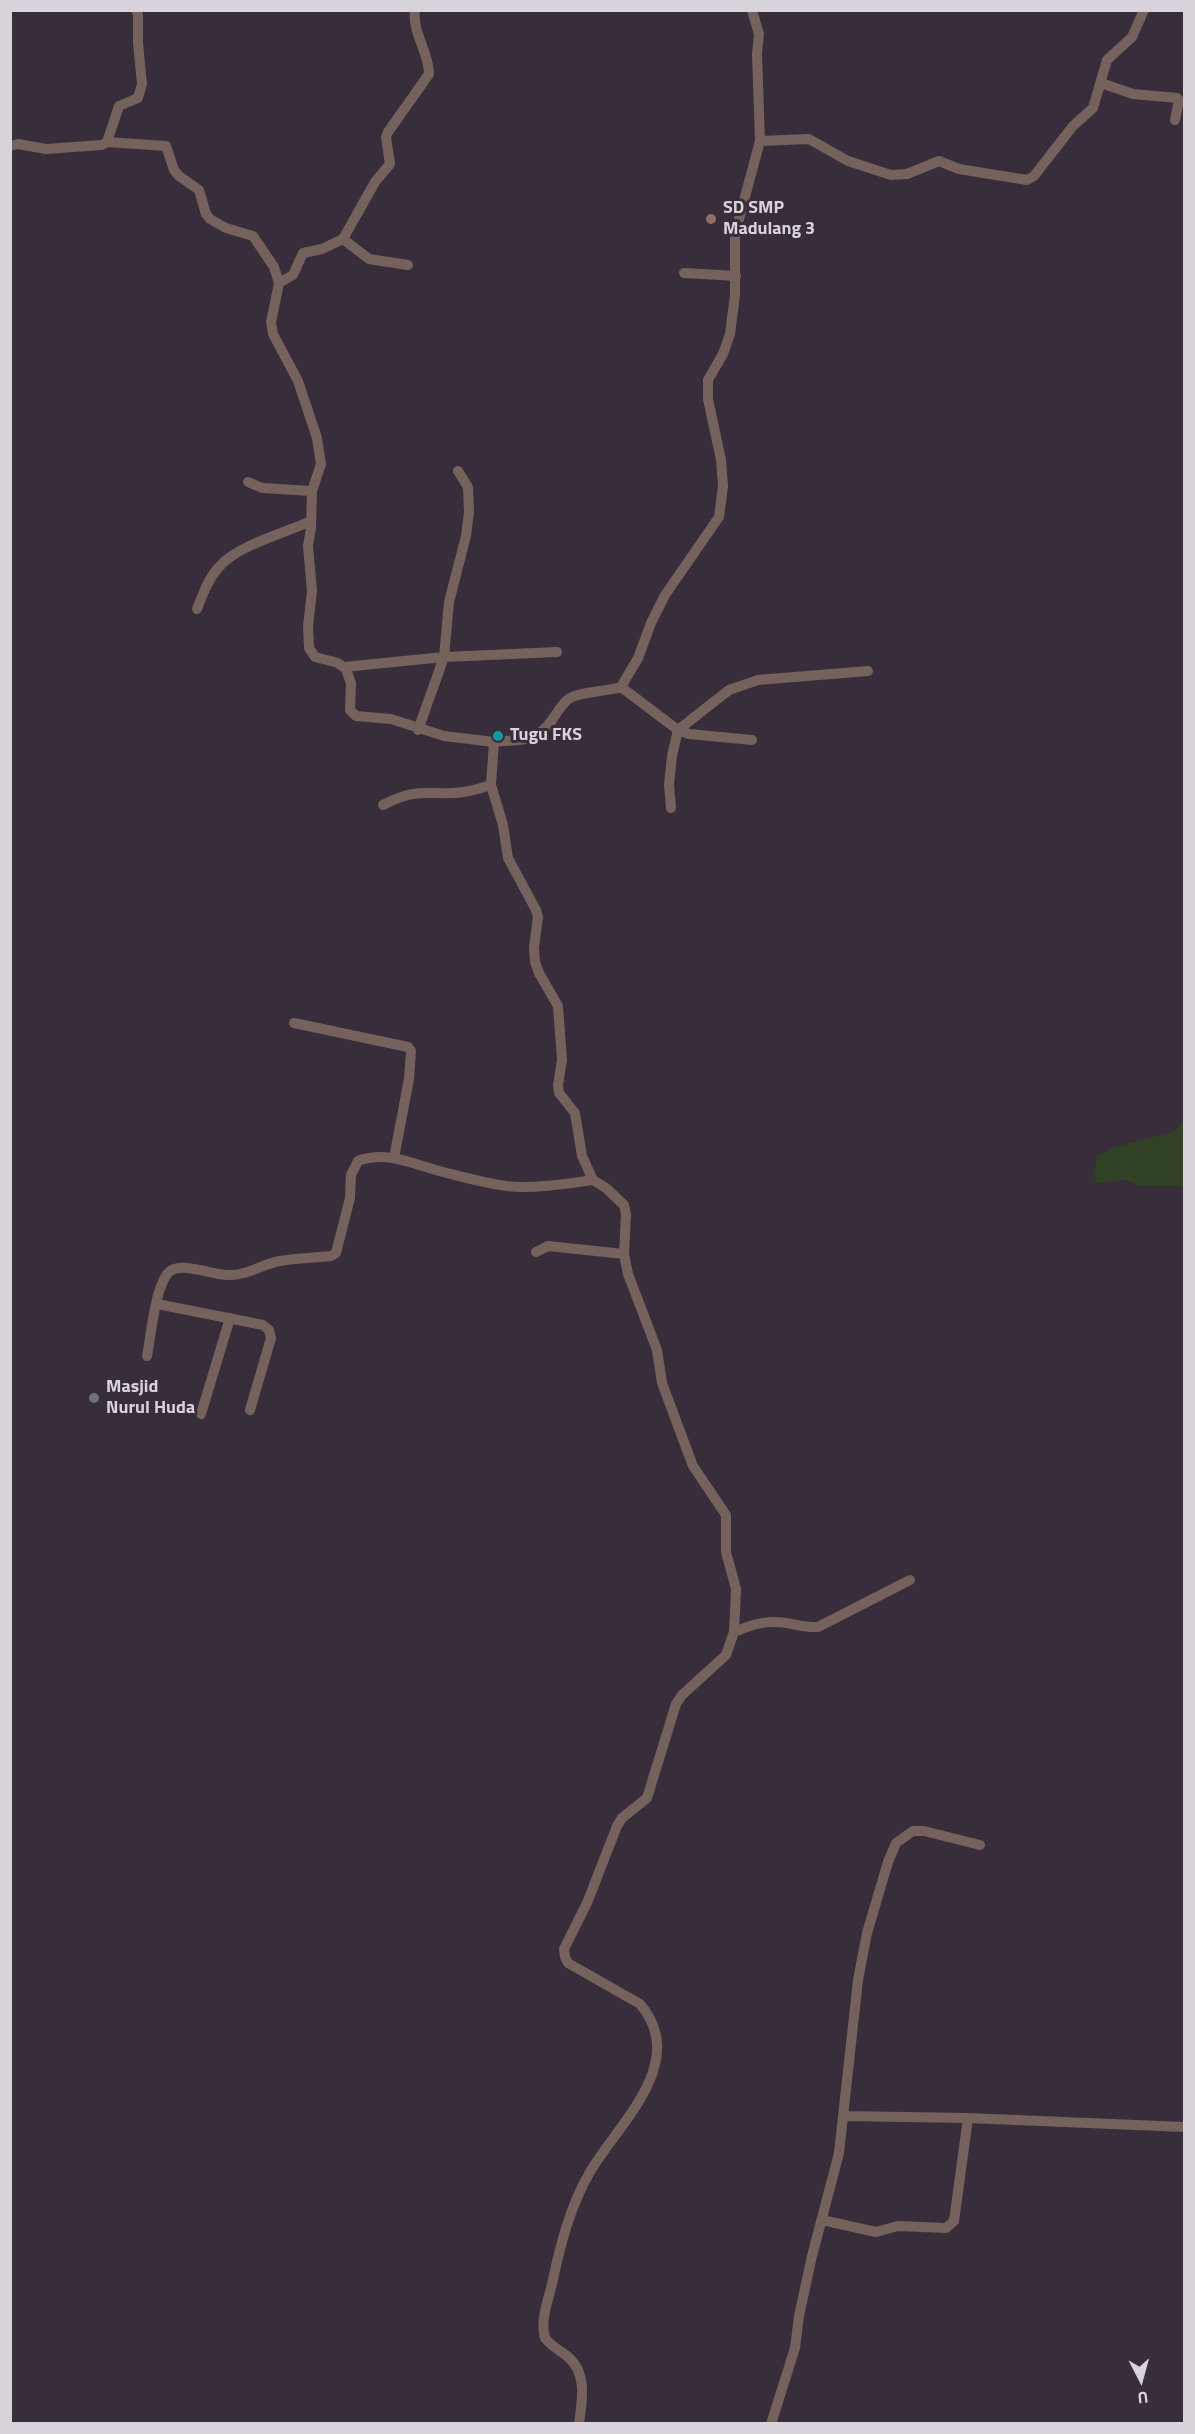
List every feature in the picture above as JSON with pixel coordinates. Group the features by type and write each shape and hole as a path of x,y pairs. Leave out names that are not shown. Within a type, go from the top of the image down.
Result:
{"street":[{"path":"107,142 119,106 138,98 142,89 136,10"},
{"path":"279,283 293,275 303,253 322,249 343,239 375,182 390,164 386,142 388,132 429,74 428,62 415,24 415,10"},
{"path":"10,146 18,144 46,149 102,145 107,142 166,146 174,170 199,190 206,214 210,219 226,228 254,236 274,267 279,283 272,327 273,334 298,381 317,438 321,464 312,491 308,546 312,591 308,626 309,648 315,657 338,663 344,667 351,683 349,706 352,714 391,719 418,730 444,736 494,742 522,740 540,735 568,699 608,692 621,687 633,668 665,595 719,517 723,486 721,460 708,399 708,380 723,354 730,334 736,276 735,234 760,141 757,54 759,34 752,10"},
{"path":"760,141 809,139 848,161 891,175 907,174 939,161 959,169 1027,180 1034,176 1073,126 1093,108 1107,60 1132,37 1144,10"},
{"path":"1101,83 1133,94 1177,98 1179,100 1175,120"},
{"path":"343,239 369,259 408,265"},
{"path":"684,273 736,276"},
{"path":"418,730 444,657 449,602 466,536 469,512 468,487 459,471"},
{"path":"248,482 262,488 312,491"},
{"path":"197,609 208,581 220,565 238,552 311,522"},
{"path":"344,667 444,657 557,652"},
{"path":"671,808 670,776 678,730 729,690 758,680 868,671"},
{"path":"621,687 678,730 689,734 752,740"},
{"path":"494,742 491,785 503,825 510,864 538,917 534,947 535,962 558,1006 562,1060 559,1093 574,1113 582,1156 593,1180 606,1188 624,1205 626,1214 624,1254 628,1274 657,1350 662,1383 693,1466 726,1515 726,1552 736,1589 734,1632 726,1655 681,1695 676,1704 647,1798 622,1818 617,1826 587,1903 564,1949 568,1963 640,2004 649,2014 657,2045 651,2078 643,2097 590,2172 576,2201 562,2242 543,2320 545,2338 574,2363 580,2374 582,2384 579,2424"},
{"path":"383,805 398,797 418,792 453,793 491,785"},
{"path":"294,1023 408,1047 411,1051 409,1079 394,1158"},
{"path":"147,1356 160,1288 168,1273 177,1268 197,1269 229,1276 281,1261 336,1253 347,1214 353,1167 365,1158 394,1158 505,1186 539,1187 593,1180"},
{"path":"536,1252 548,1246 624,1254"},
{"path":"157,1304 263,1325 269,1330 272,1338 250,1410"},
{"path":"201,1414 230,1318"},
{"path":"734,1632 754,1624 774,1622 809,1628 818,1627 910,1580"},
{"path":"771,2424 795,2348 801,2306 839,2153 858,1980 876,1901 896,1843 913,1831 924,1831 980,1845"},
{"path":"844,2116 968,2118 1185,2127"},
{"path":"822,2220 876,2232 898,2226 946,2228 951,2226 954,2221 968,2118"}],"green space":[{"path":"1184,1122 1184,1186 1142,1186 1124,1180 1096,1183 1094,1173 1097,1156 1115,1147 1173,1132"}],"place":[{"name":"SD SMP Madulang 3","path":"711,219"},
{"name":"Tugu FKS","path":"498,736"},
{"name":"Masjid Nurul Huda","path":"94,1398"}]}
